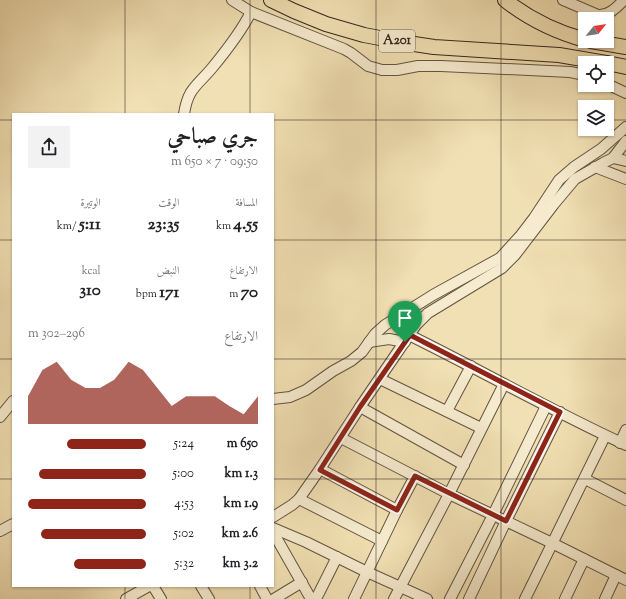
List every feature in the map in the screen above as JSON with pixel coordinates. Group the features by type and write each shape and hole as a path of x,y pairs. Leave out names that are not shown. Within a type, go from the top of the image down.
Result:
{"highway":[{"name":"A201","path":"272,0 326,24 401,42 434,47 559,55 578,58"},
{"path":"505,0 533,19 553,30 578,38"},
{"path":"614,45 626,47"},
{"name":"A201","path":"614,64 626,67"}],"street":[{"path":"232,0 251,12 351,53 368,66 376,69 397,70 418,66 441,66 578,74"},
{"path":"563,0 598,15 603,15 610,12 624,0"},
{"path":"184,113 190,92 222,55 242,28 251,12"},
{"path":"614,87 626,93"},
{"path":"274,399 290,397 306,390 333,371 351,361 362,352 375,334 385,325 433,295 500,258 530,224 559,180 574,167 601,149 626,127"},
{"path":"274,516 299,499 320,470 360,407 416,325 428,313 502,268 521,248 564,191 575,180 613,158 626,141"},
{"path":"613,158 626,161"},
{"path":"595,168 626,178"},
{"path":"369,342 407,338 471,366 546,406 623,444 626,430"},
{"path":"447,411 471,366"},
{"path":"380,379 482,428"},
{"path":"394,599 450,494 504,384"},
{"path":"0,417 12,402"},
{"path":"450,599 546,406"},
{"path":"360,407 464,465"},
{"path":"469,599 560,412"},
{"path":"525,599 606,436"},
{"path":"341,438 450,494 626,580"},
{"path":"320,470 397,510"},
{"path":"354,599 415,476"},
{"path":"584,479 626,500"},
{"path":"299,499 382,541"},
{"path":"0,531 12,525"},
{"path":"274,528 300,539 367,572 427,599"},
{"path":"274,534 312,599"},
{"path":"316,599 337,557"},
{"path":"565,599 584,559"},
{"path":"605,599 616,575"},
{"path":"274,599 302,582"},
{"path":"126,599 146,587"},
{"path":"154,587 161,599"},
{"path":"202,587 209,599"},
{"path":"261,587 267,599"}],"route":[{"path":"410,335 560,412 506,521 415,476 397,510 320,470 360,407 405,342 410,335"}]}
